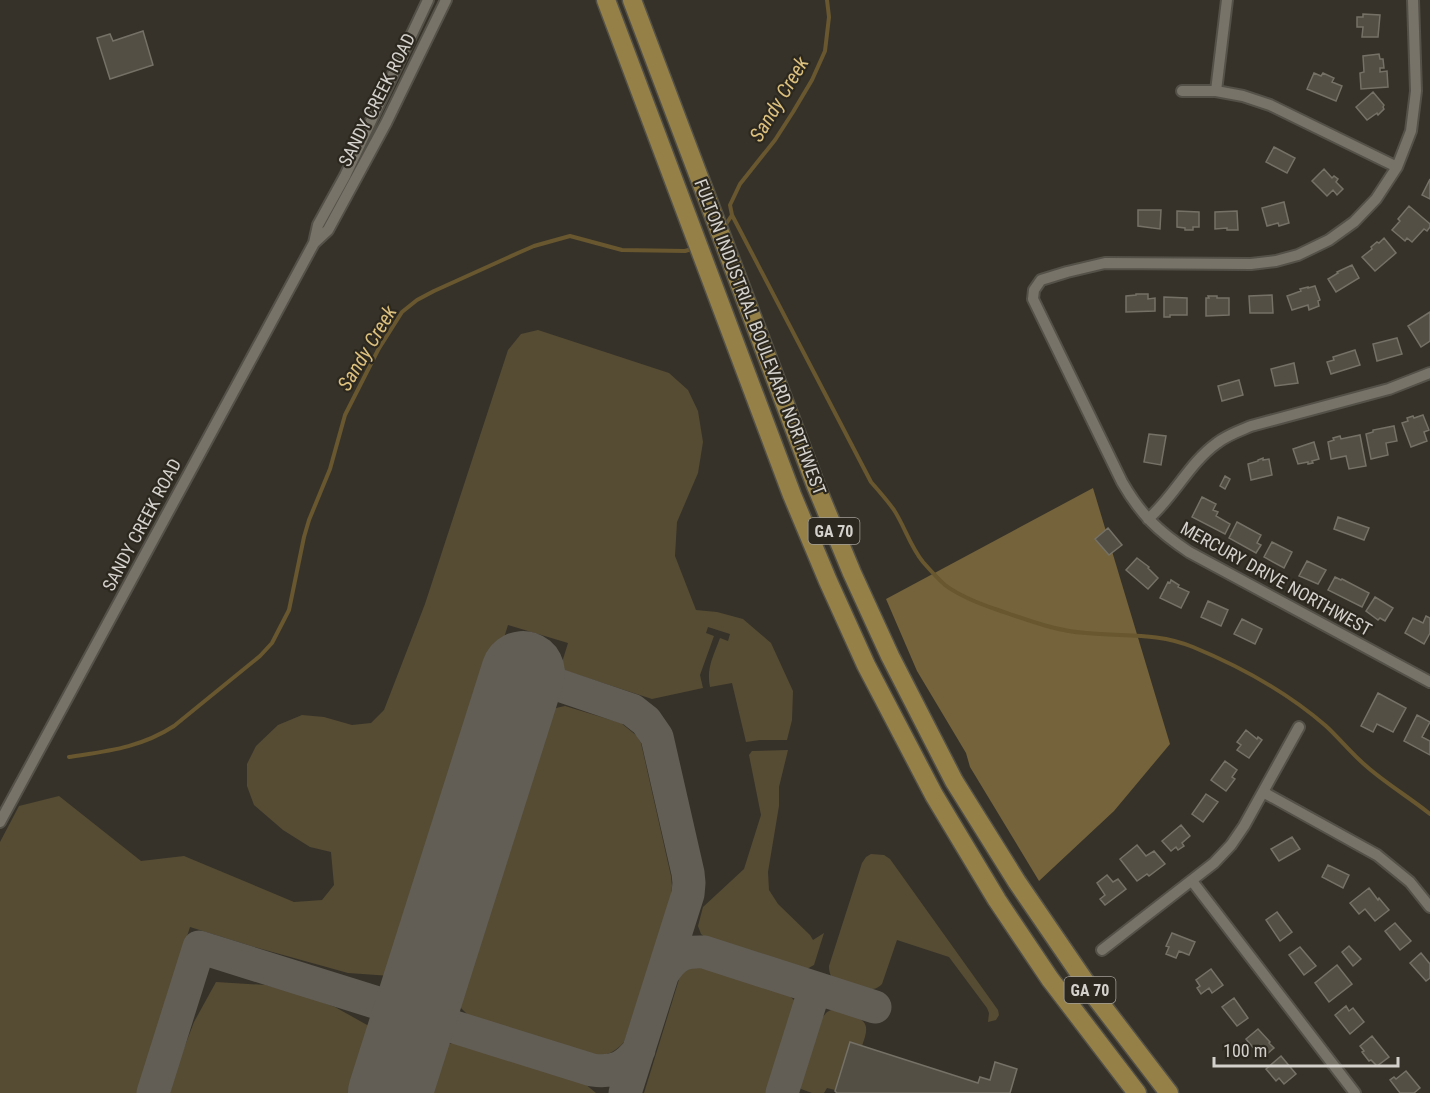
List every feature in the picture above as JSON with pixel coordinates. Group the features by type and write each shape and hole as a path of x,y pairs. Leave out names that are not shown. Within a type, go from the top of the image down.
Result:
{"main road":[{"name":"FULTON INDUSTRIAL BOULEVARD NORTHWEST","path":"606,0 792,495 866,665 934,795 997,900 1050,978 1137,1093"},
{"name":"FULTON INDUSTRIAL BOULEVARD NORTHWEST","path":"632,0 816,486 890,656 954,781 1017,882 1076,970 1169,1093"}],"street":[{"name":"SANDY CREEK ROAD","path":"0,822 314,243 318,225 345,176 428,0"},
{"name":"SANDY CREEK ROAD","path":"314,243 328,230 386,123 446,0"},
{"path":"1216,91 1227,0"},
{"path":"1182,91 1216,91 1243,96 1270,105 1397,167 1411,131 1416,92 1413,0"},
{"name":"MERCURY DRIVE NORTHWEST","path":"1397,167 1376,199 1354,222 1329,240 1298,255 1251,264 1105,263 1041,280 1034,290 1033,299 1122,482 1148,519 1167,537 1189,552 1430,682"},
{"path":"1148,519 1202,456 1232,434 1251,426 1389,389 1430,373"},
{"path":"1102,950 1192,881 1231,845 1299,727"},
{"path":"1263,792 1377,855 1410,882 1430,907"},
{"path":"1192,881 1355,1093"}],"shaded area":[{"path":"538,330 669,373 688,390 698,411 703,442 698,473 677,522 675,556 696,610 717,612 743,619 771,643 793,691 792,720 787,740 746,742 732,683 710,687 709,674 713,656 720,638 728,641 730,634 708,627 706,633 714,636 700,675 703,688 652,699 560,669 568,643 508,625 401,969 397,974 391,976 348,973 190,927 137,1093 0,1093 0,842 19,806 59,796 141,861 184,856 294,902 322,900 334,885 331,852 310,847 283,830 254,805 247,786 247,764 256,746 278,725 302,715 324,717 352,725 371,723 384,710 425,604 508,350 521,334"},
{"path":"1093,488 1170,744 1114,811 1039,881 970,767 966,753 917,671 886,599"},
{"path":"565,706 621,723 637,736 641,743 672,886 671,899 624,1042 611,1052 595,1056 468,1015 457,1004 453,993 541,716 552,709"},
{"path":"788,750 779,787 779,806 768,872 769,890 778,904 813,940 824,933 814,965 805,970 707,939 701,934 698,926 703,907 744,869 761,815 749,755 752,751"},
{"path":"871,854 884,855 890,859 998,1010 999,1015 996,1020 988,1022 987,1008 949,957 897,940 882,984 878,987 860,988 847,985 832,977 829,966 862,863"},
{"path":"699,965 788,994 794,1000 794,1009 767,1093 644,1093 681,973 688,967"},
{"path":"216,982 266,985 305,996 335,1007 376,1030 377,1043 361,1093 167,1093 194,1022"},
{"path":"831,1010 862,1020 866,1026 865,1035 862,1046 850,1042 835,1090 827,1088 824,1093 812,1093 799,1086 821,1019"},
{"path":"460,1042 584,1083 596,1093 421,1093 428,1066 436,1052 449,1044"}],"building":[{"path":"1363,14 1380,15 1378,37 1362,37 1363,27 1357,27 1357,17 1363,17"},
{"path":"143,31 153,65 110,79 97,38 110,34 113,41"},
{"path":"1379,54 1380,59 1383,59 1384,68 1380,68 1380,72 1387,71 1388,87 1361,89 1360,73 1364,72 1363,56"},
{"path":"1314,73 1321,76 1323,73 1334,78 1332,82 1342,86 1336,101 1307,89"},
{"path":"1373,92 1384,105 1384,109 1367,120 1356,107"},
{"path":"1274,147 1295,158 1287,173 1266,162"},
{"path":"1324,169 1332,178 1334,176 1338,179 1336,182 1343,189 1337,195 1333,190 1327,196 1312,181"},
{"path":"1430,179 1430,199 1422,195"},
{"path":"1284,202 1289,223 1267,226 1262,208"},
{"path":"1409,206 1430,224 1427,231 1424,229 1412,242 1407,238 1405,241 1392,230"},
{"path":"1138,210 1161,210 1160,229 1138,226"},
{"path":"1177,211 1199,212 1199,227 1185,230 1185,228 1177,227"},
{"path":"1237,211 1238,230 1215,229 1215,212"},
{"path":"1384,238 1396,253 1375,271 1362,257"},
{"path":"1352,265 1359,278 1336,292 1328,279"},
{"path":"1315,286 1320,300 1318,301 1319,306 1309,310 1308,305 1292,310 1287,296 1301,291 1300,289"},
{"path":"1148,294 1148,299 1155,298 1155,311 1126,312 1126,296"},
{"path":"1272,295 1273,313 1250,313 1249,296"},
{"path":"1208,296 1229,298 1229,315 1206,316"},
{"path":"1164,297 1187,298 1187,315 1164,317"},
{"path":"1430,312 1430,341 1421,347 1408,326"},
{"path":"1397,338 1402,354 1377,361 1373,344"},
{"path":"1355,350 1360,365 1331,374 1327,362 1334,360 1333,357"},
{"path":"1294,363 1298,383 1275,386 1271,369"},
{"path":"1239,380 1243,395 1222,401 1218,386"},
{"path":"1423,415 1429,430 1424,432 1427,441 1411,447 1402,423 1408,421 1407,418"},
{"path":"1394,426 1397,441 1386,443 1388,455 1371,459 1366,434 1373,430"},
{"path":"1149,434 1166,436 1161,465 1144,462"},
{"path":"1360,435 1366,466 1349,469 1346,456 1331,459 1328,442 1340,436 1341,439"},
{"path":"1314,442 1319,459 1312,461 1313,463 1298,464 1293,449"},
{"path":"1263,458 1263,460 1269,459 1272,475 1251,480 1248,464"},
{"path":"1225,476 1230,479 1225,489 1220,486"},
{"path":"1202,497 1216,504 1213,510 1218,512 1216,516 1230,524 1225,534 1192,517"},
{"path":"1338,517 1369,528 1364,540 1334,529"},
{"path":"1237,522 1261,535 1257,543 1261,545 1256,553 1229,538"},
{"path":"1108,528 1122,545 1109,555 1095,539"},
{"path":"1272,542 1292,552 1284,568 1264,557"},
{"path":"1137,558 1158,578 1148,589 1126,570"},
{"path":"1307,561 1326,570 1318,584 1299,576"},
{"path":"1335,577 1369,593 1362,607 1328,590"},
{"path":"1171,580 1179,585 1178,587 1189,592 1181,608 1160,598"},
{"path":"1375,597 1393,608 1385,621 1380,618 1378,620 1366,611"},
{"path":"1208,601 1228,610 1221,626 1201,617"},
{"path":"1426,616 1430,618 1430,633 1424,644 1405,633 1413,618 1423,623"},
{"path":"1242,619 1262,629 1255,644 1234,634"},
{"path":"1378,693 1406,708 1393,732 1377,724 1373,732 1361,726"},
{"path":"1417,715 1430,722 1422,737 1430,741 1430,755 1404,741"},
{"path":"1246,730 1257,739 1258,737 1262,740 1249,758 1237,750 1241,745 1237,742"},
{"path":"1225,761 1237,770 1232,777 1235,779 1226,791 1211,780"},
{"path":"1206,794 1218,802 1203,822 1192,814"},
{"path":"1181,825 1190,836 1182,843 1184,846 1178,850 1176,847 1171,851 1162,841"},
{"path":"1292,837 1300,849 1279,861 1271,849"},
{"path":"1137,845 1146,856 1154,851 1165,864 1149,876 1147,874 1137,881 1120,859"},
{"path":"1328,865 1349,875 1343,888 1322,877"},
{"path":"1107,875 1113,882 1118,879 1126,889 1105,905 1100,899 1105,895 1097,883"},
{"path":"1369,888 1389,910 1375,921 1365,909 1359,914 1350,903"},
{"path":"1277,912 1292,932 1280,941 1266,920"},
{"path":"1395,923 1411,941 1400,950 1385,931"},
{"path":"1172,933 1195,942 1189,955 1179,951 1176,958 1166,954 1169,947 1166,946"},
{"path":"1349,946 1361,959 1353,966 1342,952"},
{"path":"1300,947 1316,966 1304,975 1289,955"},
{"path":"1421,953 1430,964 1430,978 1426,981 1410,963"},
{"path":"1337,965 1352,984 1329,1002 1315,983"},
{"path":"1211,969 1223,985 1212,993 1209,988 1201,994 1196,980"},
{"path":"1234,998 1248,1018 1237,1026 1222,1007"},
{"path":"1346,1006 1349,1011 1353,1008 1364,1022 1350,1034 1335,1015"},
{"path":"1258,1029 1274,1048 1262,1058 1246,1039"},
{"path":"1372,1036 1389,1057 1377,1066 1371,1060 1369,1061 1360,1046"},
{"path":"850,1042 978,1083 980,1077 990,1080 995,1062 1017,1069 1010,1093 837,1093 835,1091"},
{"path":"1281,1056 1296,1074 1284,1084 1279,1078 1276,1081 1266,1069"},
{"path":"1406,1071 1420,1088 1414,1093 1400,1093 1390,1080 1394,1077 1396,1079"}],"waterway":[{"path":"827,0 829,17 825,51 812,80 775,140 740,184 730,205 732,215 871,482 894,510 923,562 945,585 958,593 984,605 1031,621 1075,632 1166,639 1193,647 1228,663 1296,702 1326,726 1373,772 1430,814"},
{"name":"Sandy Creek","path":"724,227 732,215"},
{"name":"Sandy Creek","path":"69,757 123,748 149,739 174,726 260,656 272,643 289,610 304,537 330,469 345,415 378,350 402,312 417,300 434,291 534,246 570,236 622,250 685,251 695,248"}],"taxiway":[{"path":"523,673 632,710 646,721 657,737 689,883 688,894 625,1093"},
{"path":"153,1093 199,947 592,1070 607,1071 619,1068 639,1050"},
{"path":"664,972 681,955 704,952 875,1007"},
{"path":"425,983 425,996 429,1011 443,1023 422,1026 406,1041 401,1020 385,1005 408,1000 425,983"},
{"path":"782,1093 815,988"}],"runway":[{"path":"390,1093 523,673"}]}
